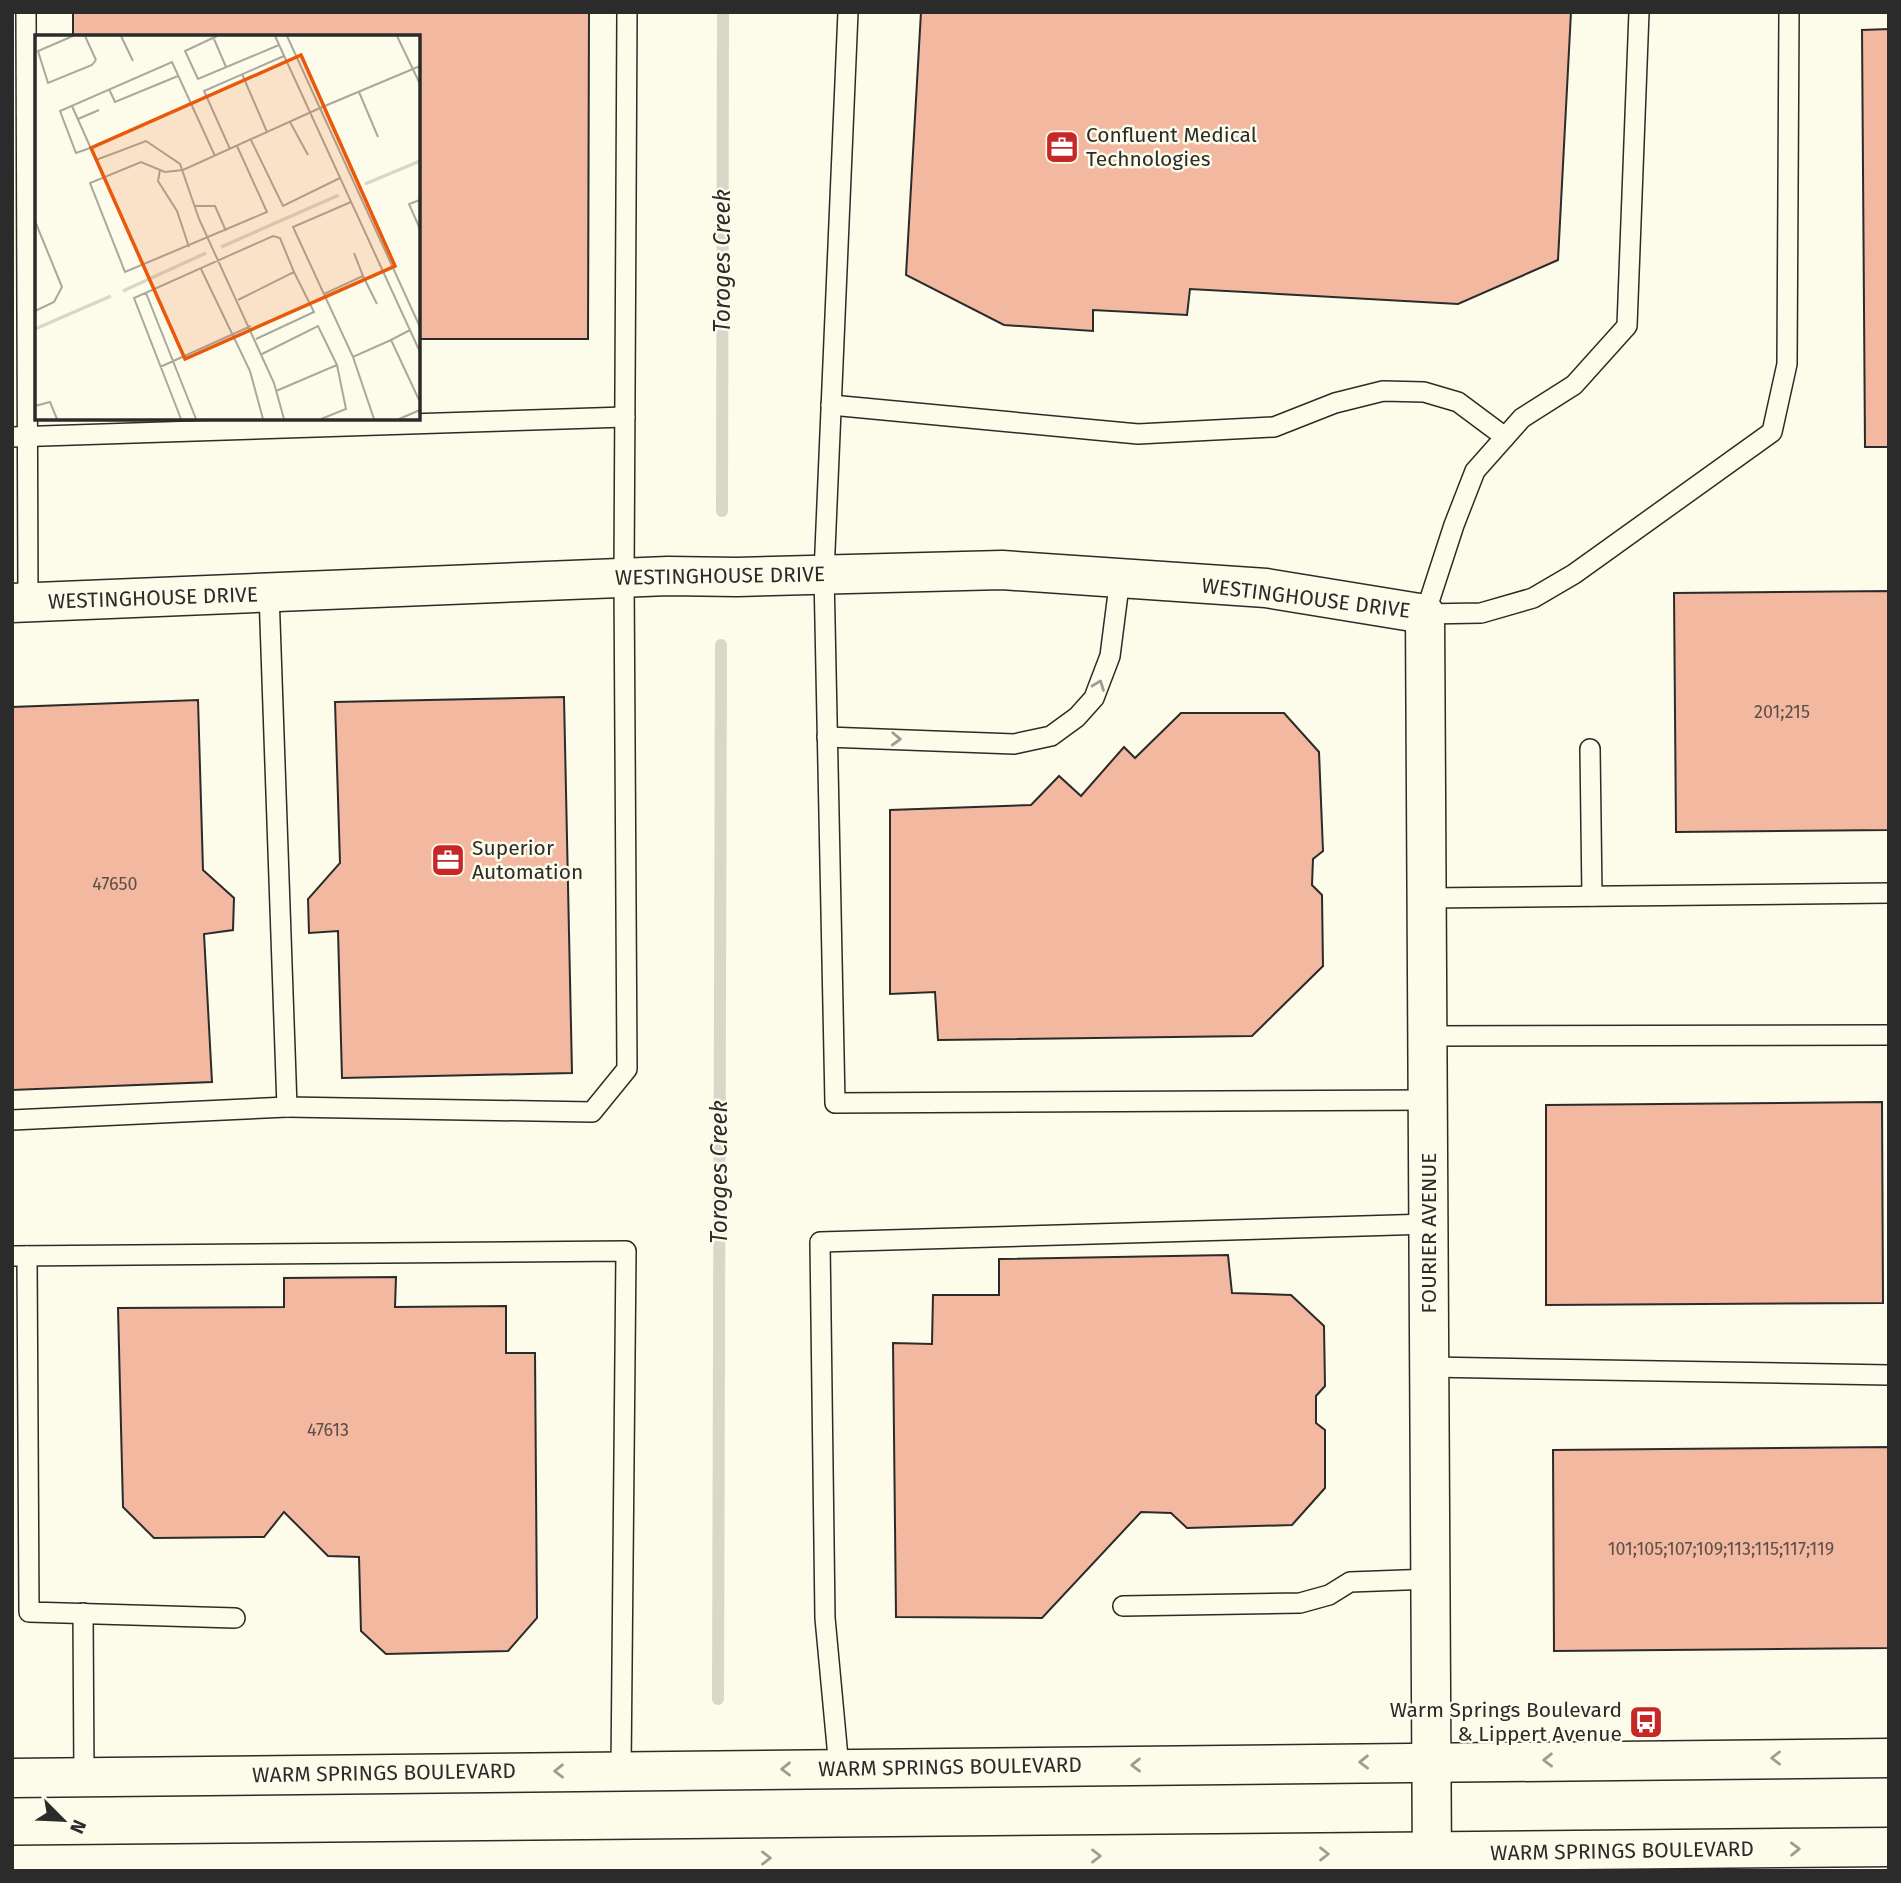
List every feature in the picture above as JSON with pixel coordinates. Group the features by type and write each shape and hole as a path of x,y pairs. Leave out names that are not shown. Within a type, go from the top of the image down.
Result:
{"main road":[{"name":"WESTINGHOUSE DRIVE","path":"20,603 624,578 1002,570 1266,588 1425,614"},
{"name":"FOURIER AVENUE","path":"1425,614 1432,1862"},
{"name":"WARM SPRINGS BOULEVARD","path":"12,1778 1889,1758"},
{"name":"WARM SPRINGS BOULEVARD","path":"12,1865 1432,1862 1889,1847"}],"lane":[{"path":"20,603 26,12"},
{"path":"12,1120 287,1107 592,1112 627,1069 624,578 627,12"},
{"path":"848,12 824,574 835,1103 1428,1100"},
{"path":"1639,12 1627,326 1574,385 1522,418 1475,471 1454,524 1425,614 1481,613 1533,598 1574,574 1772,432 1787,364 1789,12"},
{"path":"831,405 1138,434 1274,427 1335,404 1383,391 1424,392 1458,402 1505,437"},
{"path":"20,437 625,417"},
{"path":"827,737 1014,744 1051,736 1077,717 1094,698 1110,656 1119,578"},
{"path":"269,593 287,1107"},
{"path":"1590,749 1592,896"},
{"path":"1427,898 1889,893"},
{"path":"1428,1036 1889,1035"},
{"path":"839,1768 825,1618 820,1242 1429,1224"},
{"path":"235,1618 21,1613 20,1256 626,1251 621,1770"},
{"path":"1430,1367 1889,1375"},
{"path":"1122,1606 1300,1603 1329,1594 1350,1582 1431,1579"},
{"path":"83,1614 84,1777"}],"building":[{"path":"73,12 589,12 588,339 420,339 420,35 73,35"},
{"path":"921,12 1571,12 1558,260 1458,304 1190,289 1187,315 1093,310 1093,331 1004,325 906,275"},
{"path":"1889,29 1889,447 1865,447 1862,30"},
{"path":"1889,591 1889,830 1676,832 1674,593"},
{"path":"564,697 572,1073 342,1078 338,931 309,933 308,899 340,863 335,702"},
{"path":"198,700 203,870 234,898 233,930 204,934 212,1082 12,1090 12,707"},
{"path":"1181,713 1284,713 1319,752 1323,851 1313,859 1312,885 1322,895 1323,966 1252,1036 938,1040 935,992 890,994 890,810 1031,805 1059,776 1081,796 1124,747 1135,758"},
{"path":"1882,1102 1883,1303 1546,1305 1546,1105"},
{"path":"1228,1255 1232,1293 1291,1295 1324,1326 1325,1386 1316,1396 1316,1423 1325,1430 1325,1488 1292,1525 1187,1528 1171,1513 1141,1512 1042,1618 896,1617 893,1343 932,1344 933,1295 999,1295 999,1259"},
{"path":"396,1277 395,1307 506,1306 506,1353 535,1353 537,1618 508,1651 386,1654 361,1631 359,1557 328,1556 284,1512 264,1537 154,1538 123,1507 118,1308 284,1307 284,1278"},
{"path":"1889,1447 1889,1648 1554,1651 1553,1450"}],"waterway":[{"name":"Toroges Creek","path":"722,511 723,12"},
{"name":"Toroges Creek","path":"718,1699 721,645"}],"place":[{"name":"Confluent Medical Technologies","path":"1062,147"},
{"name":"Superior Automation","path":"448,860"},
{"name":"Warm Springs Boulevard & Lippert Avenue","path":"1646,1722"}]}
